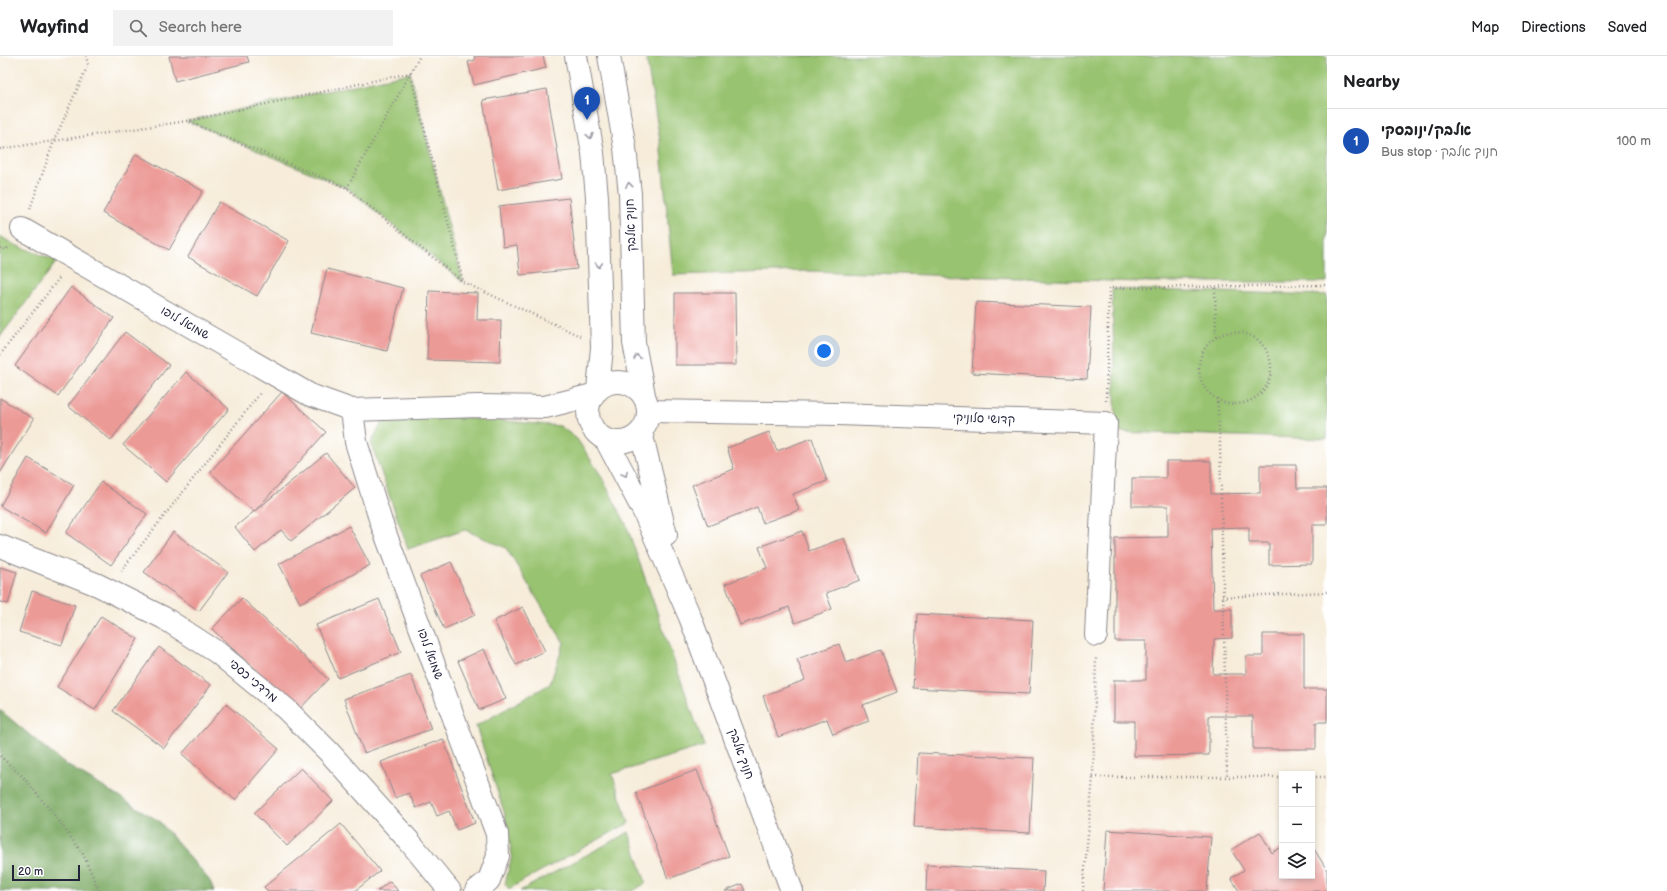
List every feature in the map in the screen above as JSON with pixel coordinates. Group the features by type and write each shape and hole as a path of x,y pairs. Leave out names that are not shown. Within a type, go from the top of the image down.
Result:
{"street":[{"path":"576,56 592,153 597,197 602,346 596,392 588,408 590,422 595,432 606,440 621,443 634,438 641,432 648,421 646,403 636,388 627,383 610,383 596,392"},
{"name":"חנוך אלבק","path":"609,56 626,156 630,194 634,343 646,403"},
{"name":"שמואל לופו","path":"22,229 310,395 352,410 479,406 545,407 573,415 590,422"},
{"name":"שמואל לופו","path":"545,407 596,392"},
{"name":"קדושי סלוניקי","path":"646,403 830,413 1106,423"},
{"name":"שמואל לופו","path":"352,410 356,442 381,522 497,834 498,856 489,880 476,891"},
{"path":"1096,636 1106,423"},
{"name":"חנוך אלבק","path":"641,432 662,522 690,617"},
{"name":"חנוך אלבק","path":"606,440 644,512 690,617 792,891"},
{"name":"מרדכי כספי","path":"0,546 107,589 164,618 218,653 286,709 329,752 399,830 450,891"}],"path":[{"path":"22,229 54,141 88,66 86,56"},
{"path":"347,188 420,56"},
{"path":"0,149 187,122 410,73"},
{"path":"410,73 463,282"},
{"path":"187,122 347,188 463,282 602,346"},
{"path":"1106,423 1109,288 1327,285"},
{"path":"1215,287 1216,337"},
{"path":"0,355 44,297"},
{"path":"1240,332 1252,336 1267,350 1271,362 1271,374 1266,386 1258,395 1247,401 1235,404 1217,398 1207,390 1201,379 1199,367 1202,354 1208,344 1216,337 1228,333 1240,332"},
{"path":"107,589 275,375"},
{"path":"1217,398 1220,443 1222,597 1227,777"},
{"path":"1222,597 1327,592"},
{"path":"1084,891 1093,777 1096,636"},
{"path":"0,756 24,778 56,817 83,854 98,891"},
{"path":"1093,777 1279,777"},
{"path":"1315,777 1327,777"}],"green space":[{"path":"646,56 1327,56 1327,282 1140,282 807,271 673,275 660,140"},
{"path":"410,73 463,282 347,188 187,121"},
{"path":"0,236 13,244 57,261 0,337"},
{"path":"1112,289 1327,295 1327,439 1116,432"},
{"path":"385,417 461,417 560,426 577,439 600,474 626,524 704,746 612,774 629,823 509,889 505,884 512,855 505,815 476,726 550,684 564,643 506,548 465,530 408,549 371,443"},
{"path":"0,710 62,762 159,821 210,881 214,891 0,891"},
{"path":"629,832 646,883 633,891 520,891"}],"building":[{"path":"169,56 247,56 249,62 175,81"},
{"path":"474,56 543,56 546,68 474,85 468,62 475,60"},
{"path":"547,89 562,179 498,190 483,100"},
{"path":"136,154 203,191 169,250 103,213"},
{"path":"569,198 577,269 520,275 517,245 503,247 499,206"},
{"path":"219,202 289,241 257,296 188,257"},
{"path":"327,269 403,288 387,351 311,333"},
{"path":"71,287 114,318 58,396 15,366"},
{"path":"429,291 478,293 477,320 501,320 500,362 427,360"},
{"path":"675,293 735,293 736,365 675,365"},
{"path":"976,302 1091,307 1087,379 972,373"},
{"path":"125,332 169,365 111,440 68,406"},
{"path":"186,372 229,409 166,482 123,445"},
{"path":"282,392 326,432 254,512 210,472"},
{"path":"0,398 34,419 0,473"},
{"path":"769,432 777,451 812,438 827,481 793,494 799,510 763,523 757,507 708,526 692,485 734,469 727,448"},
{"path":"326,453 355,488 291,541 281,530 255,552 235,527"},
{"path":"28,458 74,485 46,533 0,506"},
{"path":"1166,461 1211,461 1211,494 1260,493 1260,465 1296,465 1297,488 1327,488 1327,525 1312,525 1312,564 1269,565 1269,543 1249,543 1249,527 1211,528 1213,609 1232,609 1232,638 1214,639 1213,674 1246,674 1246,656 1263,656 1263,634 1304,634 1304,689 1327,689 1327,722 1316,722 1316,749 1253,749 1253,716 1209,716 1209,755 1134,756 1134,721 1114,721 1114,680 1146,680 1146,641 1115,641 1115,538 1168,537 1168,506 1132,506 1132,478 1166,478"},
{"path":"101,482 147,514 111,565 66,533"},
{"path":"349,526 370,565 300,603 279,564"},
{"path":"802,531 809,551 844,538 860,580 826,593 832,609 795,623 789,607 740,625 725,584 767,568 759,547"},
{"path":"173,532 228,572 199,611 144,572"},
{"path":"451,562 475,615 444,629 420,576"},
{"path":"0,567 17,572 8,604 0,602"},
{"path":"32,591 75,605 62,645 19,632"},
{"path":"242,598 328,679 298,711 212,629"},
{"path":"379,599 401,652 338,678 316,625"},
{"path":"523,607 545,651 516,665 494,621"},
{"path":"917,614 1033,620 1029,694 913,688"},
{"path":"101,616 138,639 95,710 57,687"},
{"path":"839,644 846,663 881,650 897,692 863,705 869,721 833,734 827,719 778,737 763,696 805,680 797,659"},
{"path":"159,647 211,685 164,748 113,711"},
{"path":"484,649 506,699 479,710 458,661"},
{"path":"411,675 431,729 364,753 344,699"},
{"path":"226,704 279,749 235,800 182,754"},
{"path":"443,739 475,823 457,830 449,811 437,816 431,802 416,808 409,793 395,798 381,762"},
{"path":"918,753 1034,758 1030,833 914,827"},
{"path":"301,768 333,801 287,846 254,813"},
{"path":"697,770 729,856 668,879 636,792"},
{"path":"341,824 380,871 355,891 268,891 264,887"},
{"path":"1107,830 1211,837 1207,891 1103,891"},
{"path":"1260,832 1272,853 1279,849 1279,879 1315,879 1315,851 1327,870 1327,889 1324,891 1239,891 1231,878 1244,870 1231,850"},
{"path":"927,865 1044,871 1043,891 926,891"},
{"path":"390,881 398,891 377,891"},
{"path":"742,884 745,891 725,891"}],"place":[{"name":"אלבק/ינובסקי","path":"587,120"}]}
